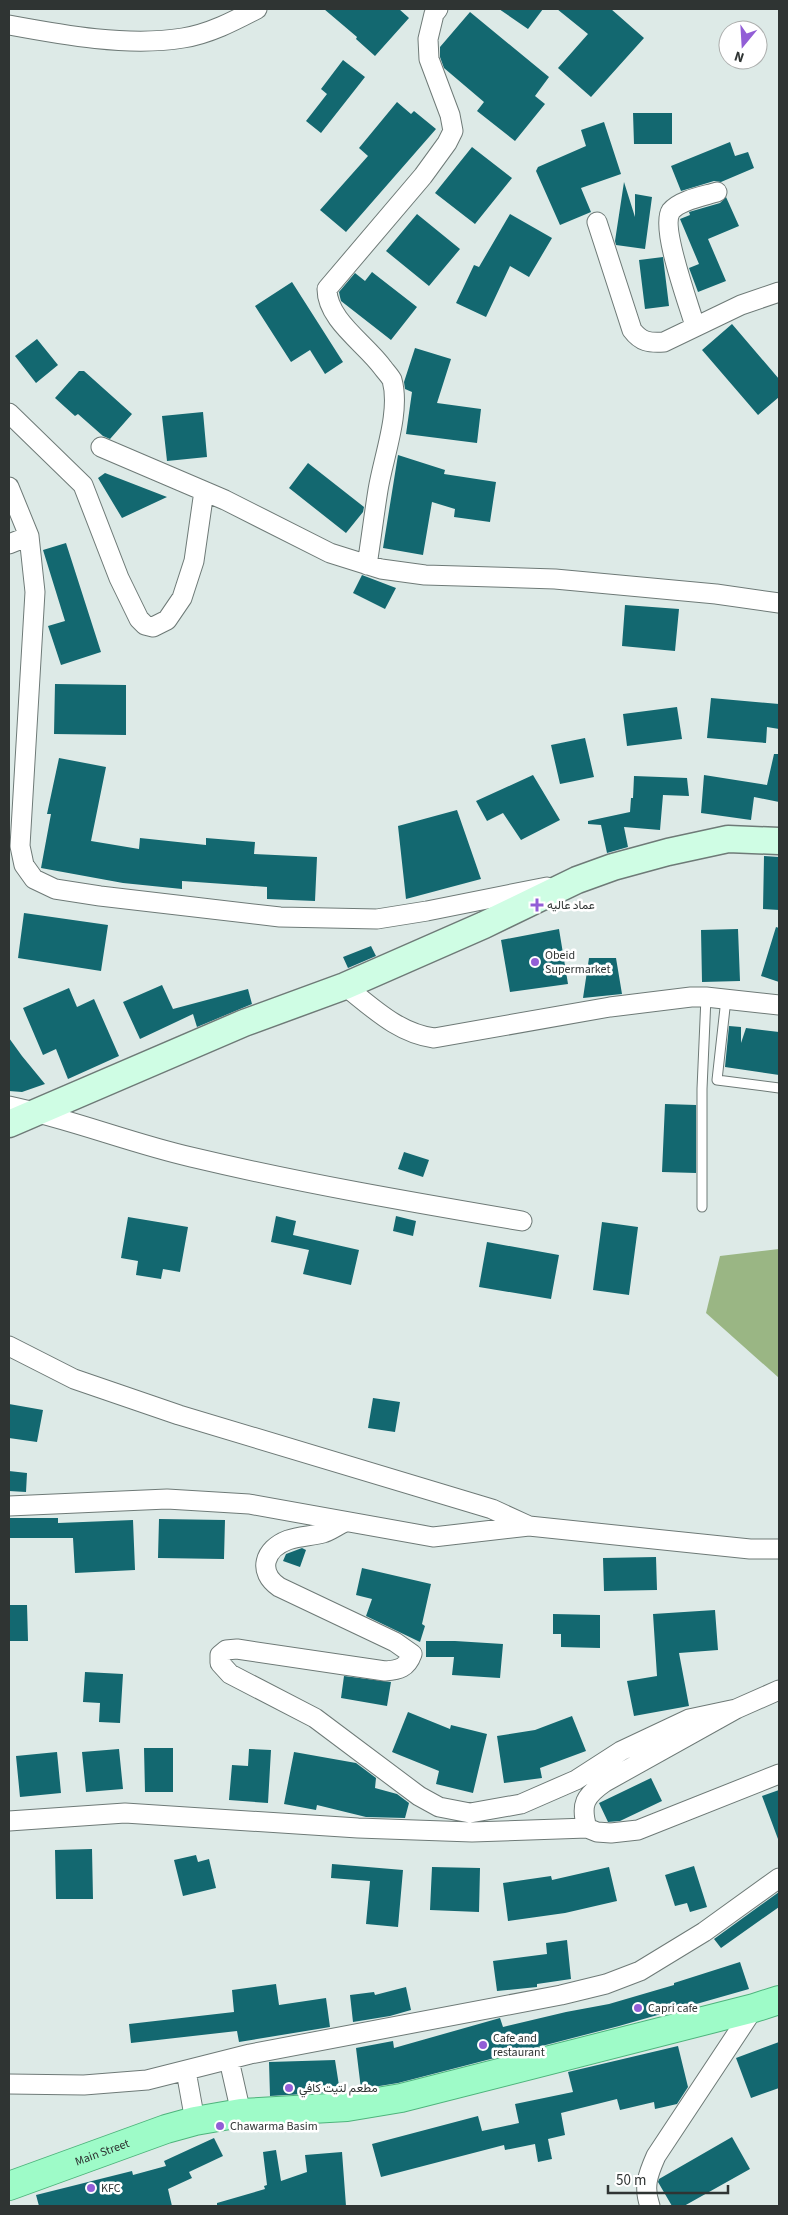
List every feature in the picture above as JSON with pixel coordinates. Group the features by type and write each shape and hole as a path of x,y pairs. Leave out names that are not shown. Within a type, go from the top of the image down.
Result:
{"main road":[{"path":"9,1124 244,1024 345,986 484,925 577,880 668,852 728,839 779,841"},
{"name":"Main Street","path":"9,2186 166,2129 195,2121 241,2113 347,2106 401,2098 772,2002"}],"street":[{"path":"9,25 46,32 148,41 184,38 224,26 257,9"},
{"path":"367,565 378,488 392,422 391,379 380,363 332,312 327,299 327,289 423,176 447,143 453,131 450,115 428,59 428,39 434,14 438,9"},
{"path":"695,326 669,240 668,222 670,212 678,205 717,192"},
{"path":"597,222 632,330 638,338 650,343 664,342 741,305 779,292"},
{"path":"9,413 83,485 119,578 139,619 145,625 153,626 167,620 182,598 194,561 204,491"},
{"path":"101,447 204,491 330,553 367,565 425,575 555,579 724,595 779,603"},
{"path":"9,486 28,536 35,592 15,822 24,865 34,879 55,889 238,913 280,917 377,919 427,911 577,880"},
{"path":"9,544 28,536"},
{"path":"345,986 401,1028 418,1036 434,1038 610,1007 706,997 779,1005"},
{"path":"9,1106 36,1112 189,1157 334,1188 522,1221"},
{"path":"9,1346 74,1379 179,1415 492,1509 529,1526"},
{"path":"9,1506 166,1499 249,1504 433,1537 529,1526 750,1549 779,1549"},
{"path":"344,1522 324,1533 289,1540 279,1544 268,1557 265,1565 270,1581 395,1642 412,1654 409,1663 400,1670 386,1671 237,1649 226,1650 220,1655 220,1663 230,1674 315,1718 419,1796 439,1806 470,1813 521,1804 576,1780 621,1751 689,1719 736,1709"},
{"path":"587,1828 582,1812 587,1797 593,1791 736,1709 779,1690"},
{"path":"9,1821 124,1813 358,1828 472,1832 587,1828 597,1832 611,1833 638,1830 779,1774"},
{"path":"9,2084 84,2085 147,2080 250,2054 561,1995 622,1980 649,1967 704,1932 779,1878"},
{"path":"650,2206 645,2189 647,2176 656,2156 772,2002"},
{"path":"229,2060 241,2113"},
{"path":"186,2071 195,2121"}],"lane":[{"path":"702,1207 702,1089 706,997"},
{"path":"726,999 718,1080 779,1088"}],"green space":[{"path":"779,1249 779,1378 706,1313 720,1256"}],"building":[{"path":"324,9 399,9 409,18 375,56 356,39 357,37"},
{"path":"499,9 543,9 528,29"},
{"path":"557,9 611,9 644,38 591,97 558,68 588,34"},
{"path":"470,12 549,77 535,96 545,104 515,141 477,111 484,102 444,68 440,57 440,47"},
{"path":"343,60 365,77 321,133 306,121 327,94 321,89"},
{"path":"397,102 411,114 414,111 436,129 346,232 320,210 368,156 359,148"},
{"path":"633,113 672,113 672,144 634,144"},
{"path":"604,122 621,174 581,188 591,212 560,225 536,171 538,167 586,146 581,130"},
{"path":"730,142 735,156 748,152 754,168 721,182 714,181 681,191 671,166"},
{"path":"472,147 512,178 475,224 435,193"},
{"path":"624,182 635,217 635,194 652,197 645,249 616,245"},
{"path":"726,197 739,226 708,239 726,281 698,292 689,268 699,264 680,219 690,215 689,212 720,203"},
{"path":"417,214 460,249 429,286 386,251"},
{"path":"510,214 552,238 529,277 510,266 486,317 456,303 474,265 479,267"},
{"path":"663,257 669,306 645,309 639,260"},
{"path":"372,272 417,307 391,340 341,301 339,292 355,273 365,281"},
{"path":"292,282 343,362 325,374 310,350 291,362 255,306"},
{"path":"732,324 779,379 779,397 758,415 702,350"},
{"path":"37,339 58,365 36,383 15,356"},
{"path":"415,348 451,359 437,403 481,409 477,443 406,434 412,392 405,389 404,382"},
{"path":"79,371 84,371 132,414 110,439 103,436 78,414 75,416 55,398"},
{"path":"203,412 207,457 167,461 162,416"},
{"path":"398,455 445,470 444,474 496,482 490,522 454,517 455,509 432,502 423,555 383,548"},
{"path":"308,463 364,507 363,512 346,533 289,488"},
{"path":"105,473 167,497 122,518 98,478"},
{"path":"66,543 101,652 61,665 48,626 65,621 43,550"},
{"path":"362,575 396,588 385,609 353,593"},
{"path":"625,605 679,609 675,651 622,646"},
{"path":"55,684 126,685 126,735 54,734"},
{"path":"711,698 779,704 779,729 767,727 766,743 707,738"},
{"path":"677,707 682,739 627,746 623,714"},
{"path":"585,738 594,777 560,784 551,745"},
{"path":"774,754 779,754 779,802 754,797 751,820 701,813 704,775 767,785"},
{"path":"59,758 106,767 91,841 139,849 140,838 206,845 206,838 255,842 254,854 317,857 315,901 267,899 267,887 182,881 182,889 123,883 41,868 51,814 47,814"},
{"path":"533,775 560,820 521,840 503,813 487,821 476,801"},
{"path":"634,776 687,778 689,796 663,795 660,830 624,827 628,847 607,853 601,825 588,824 588,821 630,812"},
{"path":"457,810 481,879 406,899 398,826"},
{"path":"764,856 779,857 779,910 763,909"},
{"path":"24,913 108,925 101,971 18,958"},
{"path":"776,927 779,928 779,982 761,976"},
{"name":"Obeid Supermarket","path":"559,929 568,984 510,992 501,940"},
{"path":"738,929 740,981 702,982 701,930"},
{"path":"371,946 376,956 348,968 343,957"},
{"path":"589,958 616,958 622,994 583,998"},
{"path":"162,985 173,1009 248,989 252,1004 197,1027 193,1014 140,1039 123,1002"},
{"path":"69,988 77,1007 94,999 119,1056 68,1079 56,1049 43,1055 23,1008"},
{"path":"729,1026 741,1027 741,1043 746,1028 779,1032 779,1075 725,1067"},
{"path":"9,1038 45,1084 22,1092 9,1091"},
{"path":"665,1104 696,1105 696,1173 662,1172"},
{"path":"404,1152 429,1160 423,1177 398,1169"},
{"path":"276,1216 296,1221 293,1235 359,1250 351,1285 303,1274 309,1250 271,1242"},
{"path":"396,1216 416,1221 413,1236 393,1231"},
{"path":"128,1217 188,1227 180,1272 163,1269 161,1279 136,1275 138,1261 121,1258"},
{"path":"602,1222 638,1227 629,1295 593,1290"},
{"path":"487,1242 559,1255 551,1299 479,1287"},
{"path":"373,1398 400,1402 395,1432 368,1428"},
{"path":"9,1404 43,1410 37,1442 9,1438"},
{"path":"9,1471 27,1473 26,1492 9,1491"},
{"path":"9,1518 58,1518 58,1523 133,1520 135,1570 75,1573 73,1538 9,1538"},
{"path":"159,1519 225,1520 224,1559 158,1558"},
{"path":"302,1548 306,1550 300,1567 283,1561 286,1554"},
{"path":"656,1557 657,1590 604,1591 603,1558"},
{"path":"362,1568 431,1584 422,1624 425,1626 420,1642 366,1616 372,1599 356,1595"},
{"path":"9,1605 27,1605 28,1641 9,1641"},
{"path":"715,1610 718,1650 679,1653 689,1706 634,1716 627,1681 657,1676 653,1614"},
{"path":"553,1614 600,1615 600,1648 561,1647 561,1634 553,1634"},
{"path":"426,1641 503,1644 500,1678 452,1675 454,1657 426,1657"},
{"path":"85,1672 123,1674 120,1723 99,1722 100,1703 83,1702"},
{"path":"344,1676 391,1682 387,1706 341,1698"},
{"path":"408,1712 450,1729 451,1725 487,1734 473,1793 436,1784 439,1771 392,1752"},
{"path":"572,1716 586,1751 540,1768 542,1778 504,1783 497,1736 535,1730"},
{"path":"144,1748 173,1748 173,1792 145,1792"},
{"path":"119,1749 123,1789 86,1792 82,1752"},
{"path":"249,1749 271,1750 268,1803 229,1800 232,1765 248,1766"},
{"path":"57,1752 61,1793 20,1797 16,1756"},
{"path":"294,1752 356,1763 376,1778 375,1788 397,1794 409,1803 405,1818 366,1817 317,1805 316,1810 284,1804"},
{"path":"651,1778 662,1801 620,1821 608,1822 599,1803"},
{"path":"779,1790 779,1838 778,1839 762,1796"},
{"path":"92,1849 93,1899 56,1899 55,1850"},
{"path":"196,1855 198,1862 209,1859 216,1888 183,1896 174,1860"},
{"path":"332,1864 403,1870 398,1927 366,1924 370,1881 331,1878"},
{"path":"694,1866 707,1907 690,1912 687,1903 675,1906 665,1875"},
{"path":"432,1867 480,1868 479,1912 430,1910"},
{"path":"609,1867 617,1901 565,1913 508,1921 503,1883 551,1876 552,1880"},
{"path":"779,1892 779,1907 721,1948 714,1939"},
{"path":"567,1940 571,1979 537,1984 537,1987 497,1991 493,1961 547,1954 546,1943"},
{"path":"740,1962 749,1989 619,2026 398,2083 361,2089 356,2048 393,2041 394,2048 500,2018 503,2027 609,2004 674,1985 674,1983"},
{"path":"276,1984 279,2005 326,1998 330,2027 239,2042 237,2031 131,2043 129,2024 234,2012 232,1990"},
{"path":"406,1987 411,2010 390,2016 353,2022 350,1995 374,1992 375,1995"},
{"path":"779,2042 779,2088 751,2098 736,2058"},
{"path":"678,2046 688,2087 677,2104 655,2109 654,2102 620,2110 617,2099 561,2113 565,2135 548,2139 552,2159 538,2162 535,2144 505,2150 504,2145 381,2177 372,2144 478,2116 482,2131 519,2123 515,2104 573,2092 568,2072"},
{"path":"335,2060 340,2092 270,2096 269,2062"},
{"path":"732,2137 750,2169 684,2206 672,2206 658,2182 659,2179"},
{"path":"214,2138 223,2156 189,2172 192,2178 168,2189 172,2206 39,2206 36,2195 132,2171 133,2175 166,2166 164,2161"},
{"path":"276,2150 281,2181 307,2172 305,2155 342,2152 346,2206 217,2206 217,2203 265,2189 264,2186 267,2185 263,2152"}],"place":[{"name":"عماد عاليه","path":"537,905"},
{"name":"Obeid Supermarket","path":"535,962"},
{"name":"Capri cafe","path":"638,2008"},
{"name":"Cafe and restaurant","path":"483,2045"},
{"name":"مطعم لتيت كافي","path":"289,2088"},
{"name":"Chawarma Basim","path":"220,2126"},
{"name":"KFC","path":"91,2188"}]}
